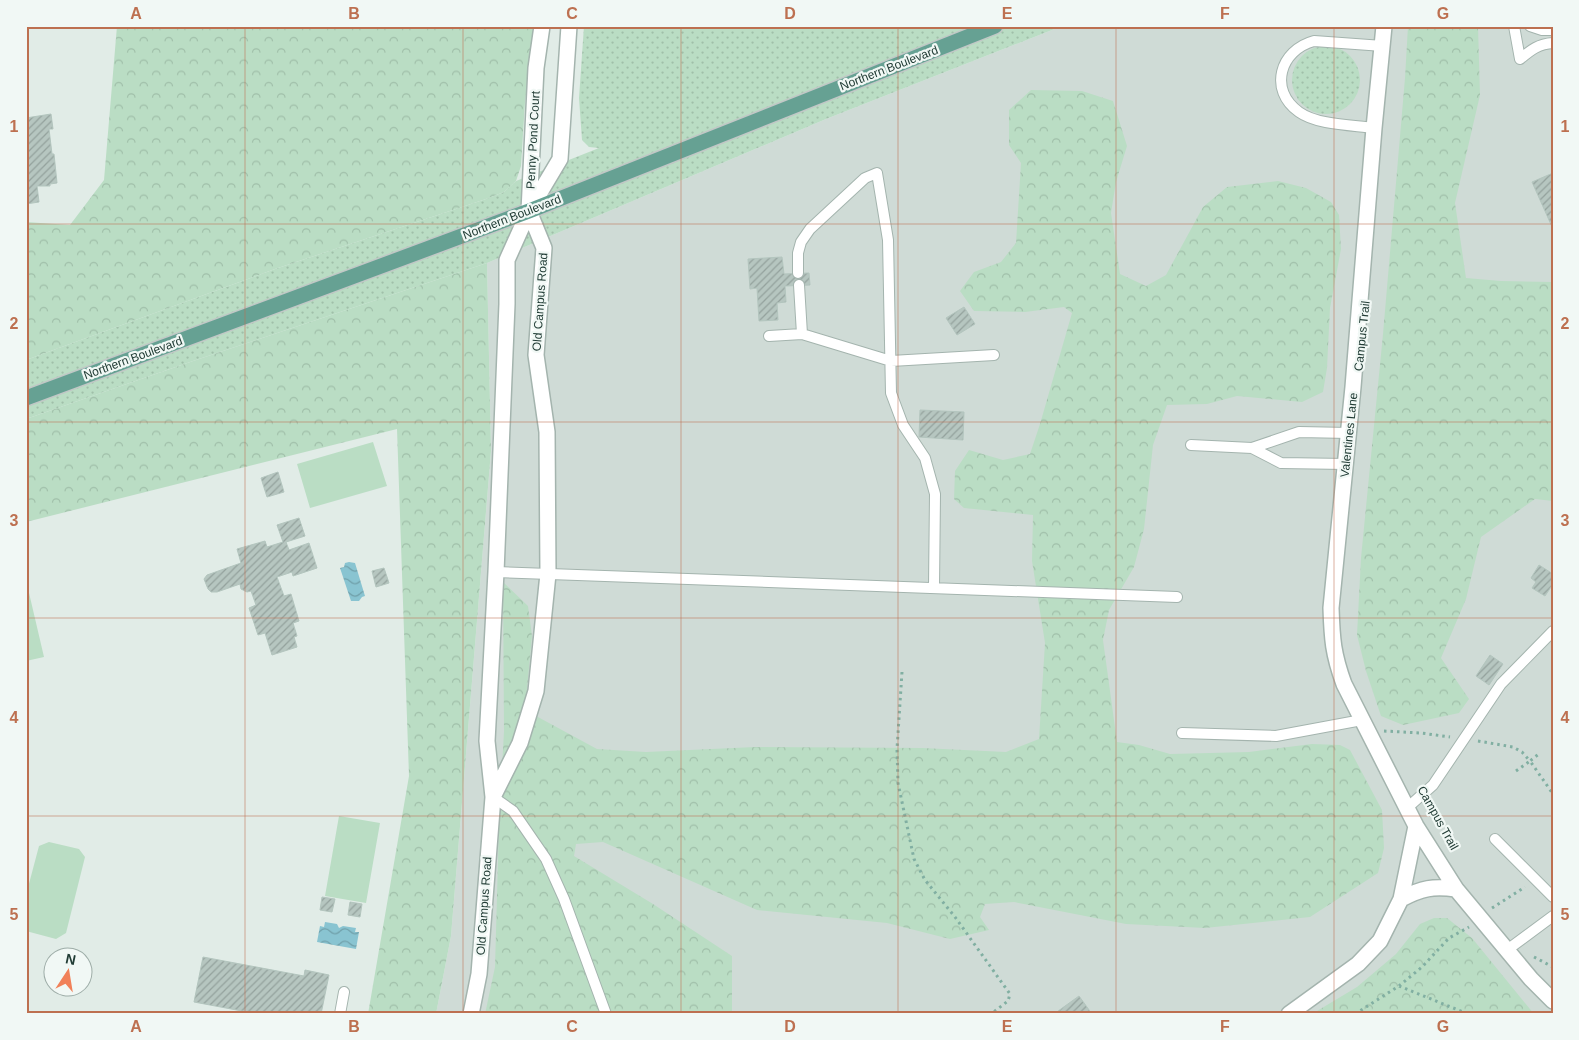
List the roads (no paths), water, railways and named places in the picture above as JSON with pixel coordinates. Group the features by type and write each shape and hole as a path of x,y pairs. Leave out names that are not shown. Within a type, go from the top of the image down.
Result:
{"main road":[{"name":"Northern Boulevard","path":"26,398 529,211 995,26"}],"street":[{"name":"Penny Pond Court","path":"529,211 536,68 542,26"},
{"name":"Penny Pond Court","path":"529,211 560,159 569,26"},
{"name":"Valentines Lane","path":"1384,26 1332,608 1332,639 1335,659 1344,684 1416,826 1456,889 1513,946 1531,979 1553,1001"},
{"name":"Old Campus Road","path":"471,1014 479,974 493,798 487,740 496,572 507,304 507,260 529,211"},
{"name":"Old Campus Road","path":"493,798 520,743 536,692 548,574 547,432 536,355 544,248 529,211"},
{"path":"1289,1014 1358,964 1380,941 1401,899 1416,826"},
{"path":"1401,899 1415,892 1438,886 1456,889"}],"lane":[{"path":"1514,26 1520,59 1533,48 1553,43"},
{"path":"1530,26 1542,30 1553,30"},
{"path":"1374,128 1310,118 1298,112 1289,103 1281,83 1282,73 1290,56 1305,44 1314,41 1382,46"},
{"path":"798,273 798,253 801,242 810,229 865,178 877,173 888,240 891,393 904,425 925,458 935,494 934,588"},
{"path":"799,285 802,334"},
{"path":"769,336 802,334 891,361 994,355"},
{"path":"1190,445 1252,448 1299,432 1349,433"},
{"path":"1252,448 1281,463 1346,464"},
{"path":"496,572 1177,597"},
{"path":"1407,808 1433,786 1501,684 1553,632"},
{"path":"1182,733 1276,736 1362,720"},
{"path":"493,798 513,811 546,859 564,899 606,1014"},
{"path":"1495,839 1553,897"},
{"path":"1513,946 1553,916"},
{"path":"340,1014 344,992"}],"water":[{"path":"349,562 355,563 365,596 359,601 351,601 340,568"},
{"path":"325,922 337,924 339,928 343,926 356,928 355,932 359,932 356,949 317,942 320,926 324,927"}]}
